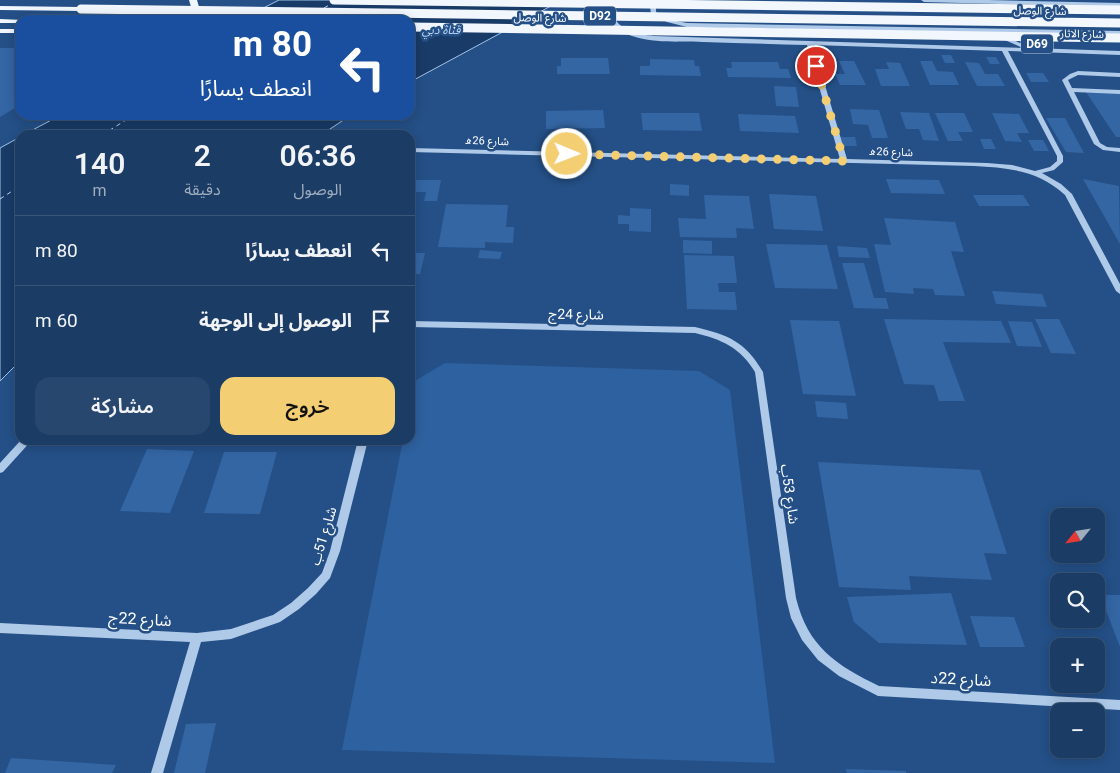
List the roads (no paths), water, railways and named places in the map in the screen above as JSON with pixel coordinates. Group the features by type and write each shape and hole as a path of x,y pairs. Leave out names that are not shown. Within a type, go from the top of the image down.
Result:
{"main road":[{"path":"189,15 195,7 193,0"},
{"name":"شارع الوصل","path":"334,0 1120,10"},
{"name":"شارع الوصل","path":"0,8 1120,23"},
{"path":"0,21 15,21"},
{"name":"شارع الوصل","path":"415,27 1120,38"},
{"path":"0,31 15,31"},
{"name":"شارع الاثار","path":"955,35 974,40 1002,43 1120,46"}],"street":[{"path":"619,0 614,3 608,12 611,22 622,30 640,36 662,39 1120,53"},
{"path":"661,0 653,6 653,13 666,21 687,25 1120,32"},
{"path":"924,0 1026,1 1120,5"},
{"path":"986,30 1032,50"},
{"path":"810,44 844,161"},
{"path":"1004,49 1060,156 1060,162 1056,167 1047,171 1035,172"},
{"path":"1120,74 1072,75 1065,80 1097,144 1105,149 1120,150"},
{"path":"1069,90 1120,92"},
{"path":"1097,144 1120,144"},
{"name":"شارع 26ه","path":"415,150 1008,166 1035,172"},
{"path":"1035,172 1055,182 1068,194 1120,291"},
{"name":"شارع 24ج","path":"415,324 695,330 718,336 738,346"},
{"name":"شارع 53ب","path":"738,346 752,358 759,372 791,598 799,624 814,649"},
{"path":"0,469 22,445"},
{"name":"شارع 51ب","path":"276,619 301,601 326,574 335,551 362,445"},
{"name":"شارع 22ج","path":"0,628 197,638 231,634 276,619"},
{"path":"157,773 197,638"},
{"name":"شارع 22د","path":"814,649 843,674 878,691 1120,705"}],"water":[{"name":"قناة دبي","path":"279,0 562,0 415,79 415,15 250,15"},
{"path":"52,120 344,120 328,130 32,130"},
{"path":"15,140 15,366 0,381 0,148"}]}
